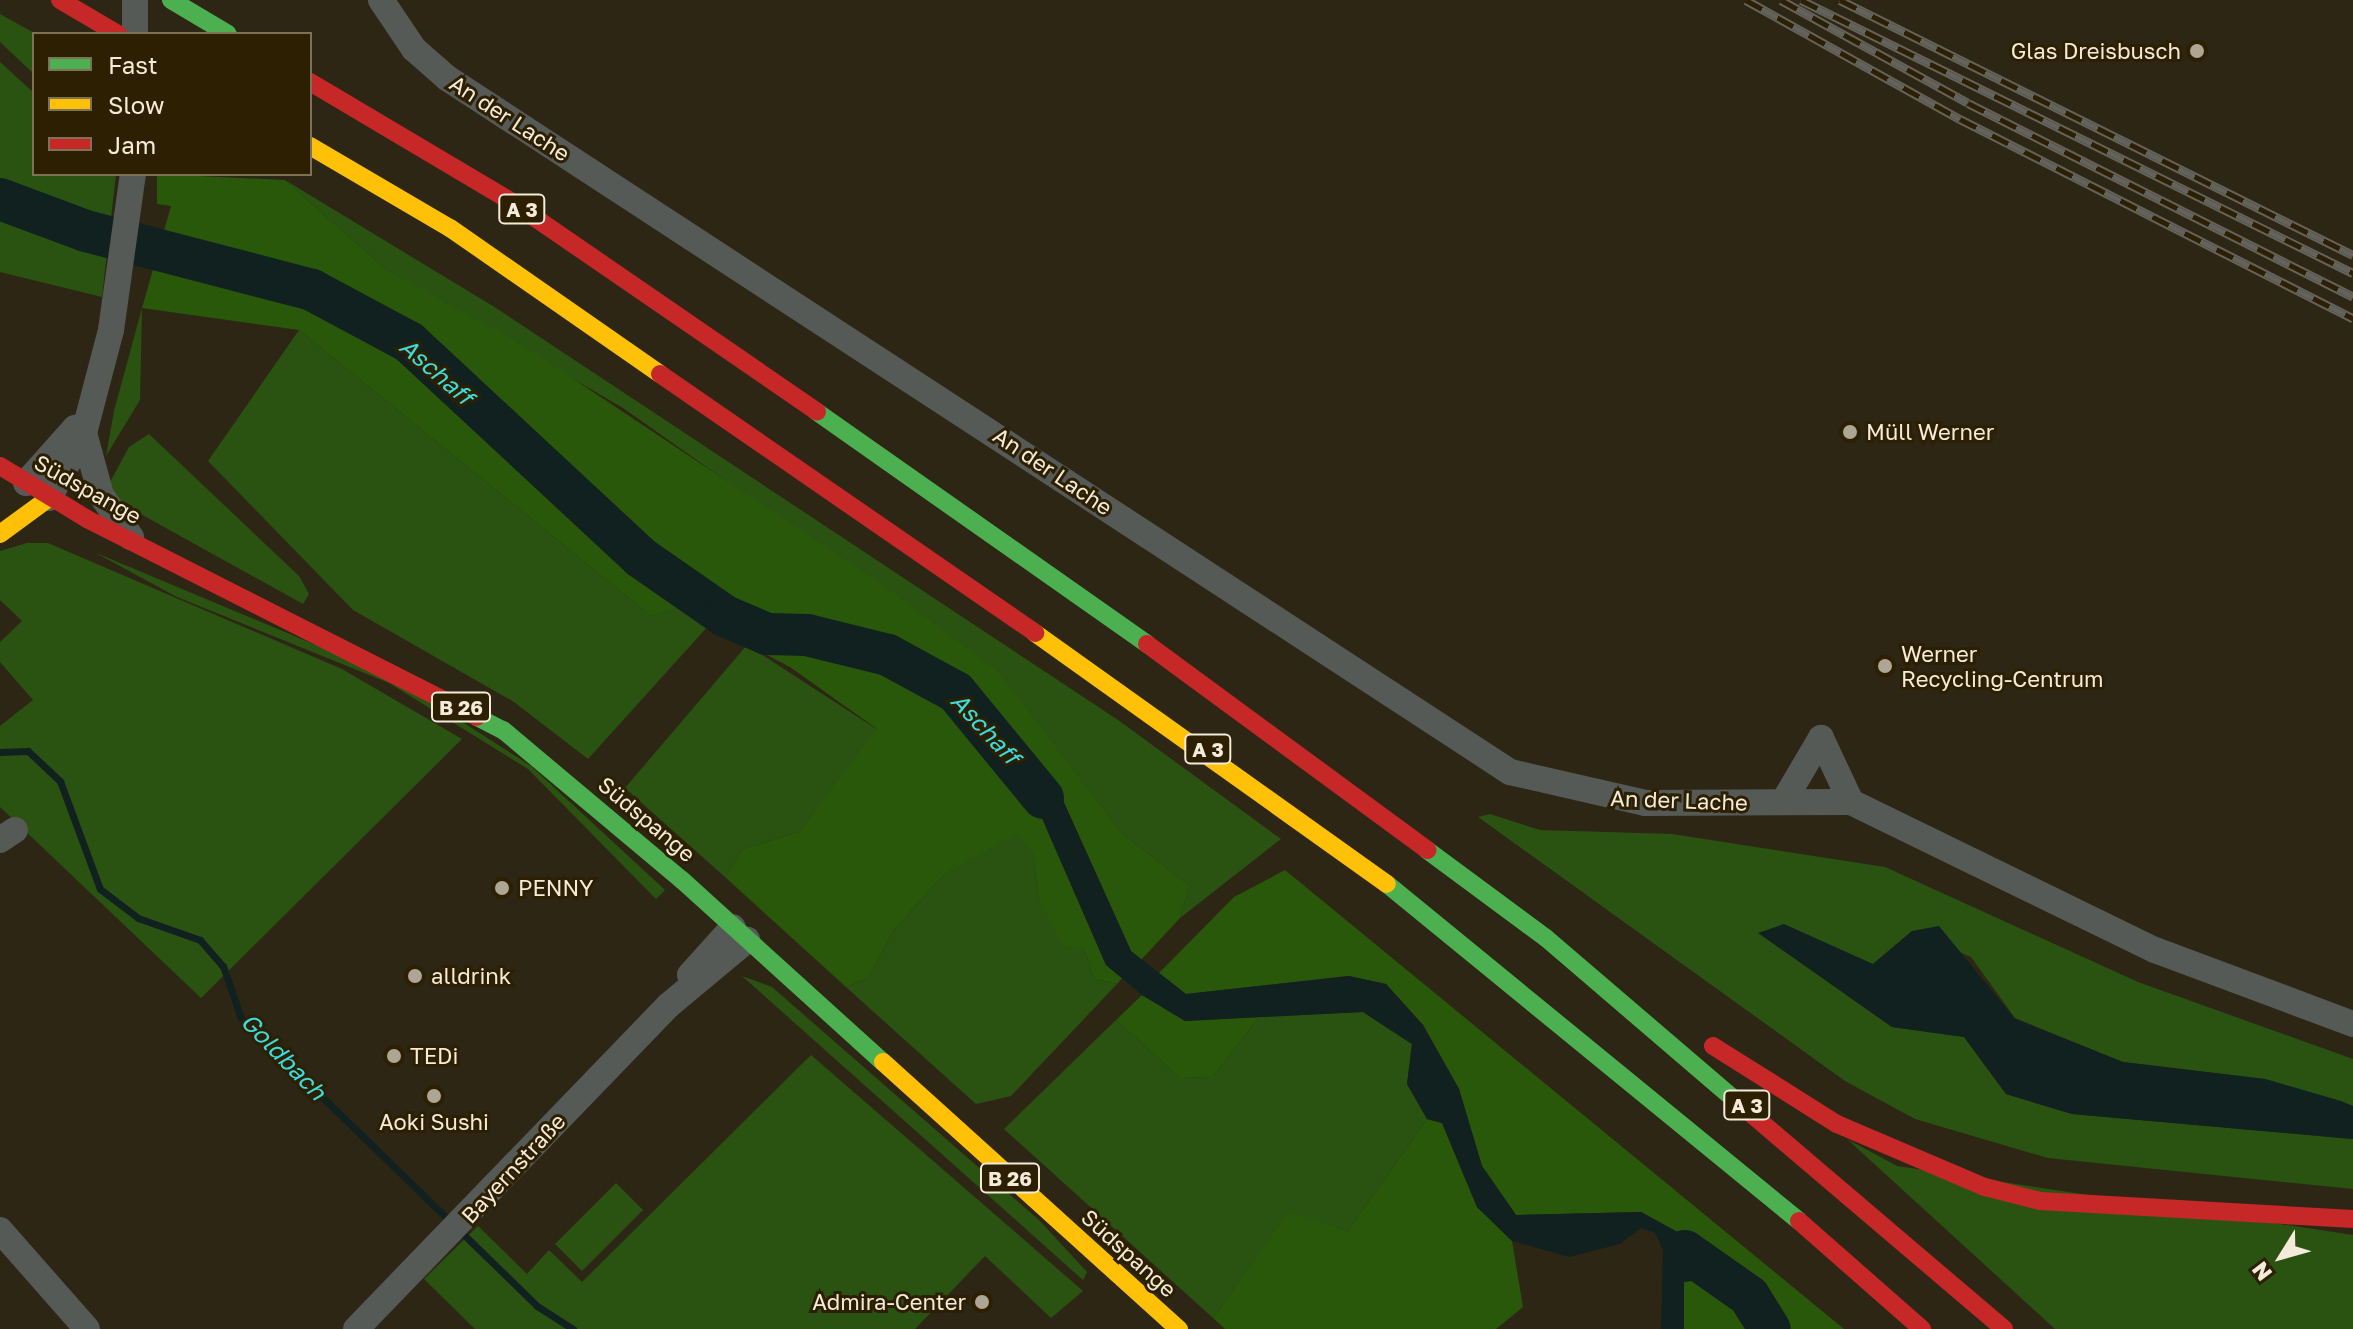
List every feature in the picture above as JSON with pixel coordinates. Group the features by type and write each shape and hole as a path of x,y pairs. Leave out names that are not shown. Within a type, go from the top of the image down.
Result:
{"main road":[{"path":"60,0 115,32"},
{"path":"171,0 225,32"},
{"name":"A 3","path":"312,83 512,202 999,538 1546,938 2004,1329"},
{"name":"A 3","path":"312,147 450,228 1319,830 1678,1116 1922,1329"},
{"name":"Südspange","path":"0,466 49,498 503,730 740,934 1179,1329"},
{"path":"0,514 26,483"},
{"path":"0,534 49,498"},
{"path":"1546,938 1837,1124 1985,1187 2040,1201 2353,1219"}],"street":[{"path":"135,0 135,32"},
{"name":"An der Lache","path":"381,0 414,49 447,78 1510,772 1595,797 1645,803 1785,799 1851,802 2155,950 2353,1024"},
{"path":"49,498 84,433 118,296 133,176"},
{"path":"26,483 89,404"},
{"path":"84,433 101,495 135,543"},
{"path":"1785,799 1821,738 1851,802"},
{"name":"Bayernstraße","path":"356,1329 740,934"},
{"path":"0,1230 87,1329"}],"green space":[{"path":"0,14 32,32 32,72 0,42"},
{"path":"0,62 32,91 32,176 116,176 102,297 0,272 0,217 95,248 93,213 0,184"},
{"path":"157,176 285,180 387,270 524,346 880,583 998,672 1122,833 1190,886 1180,918 1141,960 1131,951 1061,796 1004,761 1038,809 1106,965 1122,978 1117,984 1094,979 1084,949 1064,946 1039,901 1033,855 1018,833 944,875 894,930 868,978 846,987 725,877 743,849 799,832 877,729 790,667 678,608 651,616 299,330 142,308 171,206 157,204"},
{"path":"285,180 496,308 1118,720 1281,839 1180,918 1190,886 1122,833 997,672 623,408 387,270"},
{"path":"142,308 140,400 106,456 114,411"},
{"path":"299,330 651,616 677,608 709,625 588,759 514,702 353,610 208,461"},
{"path":"149,434 299,576 309,594 303,604 119,502 109,484 129,447"},
{"path":"27,543 48,543 342,669 462,739 201,998 0,807 0,726 33,700 0,662 0,642 22,621 0,600 0,551"},
{"path":"94,552 392,677 531,766 665,890 656,899 528,769 389,683 177,597"},
{"path":"747,645 878,730 799,832 743,849 725,877 625,788"},
{"path":"1490,814 1540,830 1672,834 1885,867 2138,982 2353,1059 2353,1106 2265,1079 2123,1062 2015,1018 1971,957 1912,931 1873,964 1759,933 1892,1027 1964,1037 2006,1094 2072,1114 2353,1139 2353,1189 2048,1158 1915,1119 1845,1081 1478,817"},
{"path":"1018,832 1033,855 1039,901 1084,949 1094,979 1117,984 1011,1096 976,1104 846,987 868,978 894,930 944,875"},
{"path":"1285,870 1844,1329 1684,1329 1684,1282 1722,1277 1703,1246 1641,1212 1516,1215 1482,1166 1459,1089 1423,1025 1386,984 1348,976 1186,994 1159,973 1234,897"},
{"path":"742,976 772,987 1039,1220 1087,1272 1083,1280"},
{"path":"1142,995 1185,1021 1259,1017 1213,1077 1180,1078 1116,1020"},
{"path":"1363,1012 1412,1044 1407,1084 1427,1119 1348,1231 1289,1213 1213,1318 1004,1129 1116,1020 1180,1078 1213,1077 1259,1017"},
{"path":"811,1055 1083,1291 1051,1318 985,1256 915,1329 475,1329 424,1279 478,1226 527,1274 549,1250 582,1282"},
{"path":"1427,1119 1442,1123 1477,1207 1512,1241 1523,1307 1496,1329 1225,1329 1213,1318 1289,1212 1348,1231"},
{"path":"1847,1139 1897,1166 2353,1235 2353,1329 2055,1329"},
{"path":"616,1183 643,1210 582,1271 555,1244"}],"shaded area":[{"path":"0,184 93,213 96,248 0,217"},
{"path":"1022,750 1061,796 1131,951 1186,994 1349,976 1386,984 1423,1025 1459,1089 1482,1166 1516,1215 1641,1212 1703,1246 1729,1275 1684,1282 1684,1329 1661,1329 1663,1250 1655,1233 1641,1228 1620,1244 1569,1257 1512,1241 1477,1207 1442,1123 1427,1119 1407,1084 1412,1044 1363,1012 1185,1021 1142,995 1106,965 1038,809 1004,761"},
{"path":"1784,924 1873,964 1912,931 1939,926 2015,1019 2123,1062 2265,1079 2341,1101 2353,1106 2353,1139 2072,1114 2006,1094 1964,1037 1892,1027 1758,933"}],"waterway":[{"name":"Aschaff","path":"0,199 86,231 312,290 409,342 640,557 725,616 767,634 807,635 888,655 956,692 1043,798"},
{"name":"Goldbach","path":"0,752 28,751 60,781 100,889 138,918 200,940 223,966 241,1018 537,1306 573,1329"},
{"name":"Aschaff","path":"1685,1251 1749,1296 1770,1329"}],"railway":[{"path":"1746,0 1960,119 2353,318"},
{"path":"1781,0 1968,103 2353,297"},
{"path":"1801,0 2353,273"},
{"path":"1840,0 2353,255"}],"traffic: fast":[{"path":"171,0 225,32"},
{"path":"817,412 1147,644"},
{"path":"477,717 503,730 682,880 883,1062"},
{"path":"1427,850 1546,938 1742,1106"},
{"path":"1387,884 1799,1221"}],"traffic: slow":[{"path":"312,147 450,228 660,374"},
{"path":"0,534 49,498"},
{"path":"1035,633 1387,884"},
{"path":"883,1062 1179,1329"}],"traffic: jam":[{"path":"60,0 115,32"},
{"path":"312,83 512,202 817,412"},
{"path":"660,374 1035,633"},
{"path":"0,466 87,519 477,717"},
{"path":"1147,644 1427,850"},
{"path":"1713,1046 1837,1124 1985,1187 2040,1201 2353,1219"},
{"path":"1742,1106 2004,1329"},
{"path":"1799,1221 1922,1329"}],"place":[{"name":"Glas Dreisbusch","path":"2197,51"},
{"name":"Müll Werner","path":"1850,432"},
{"name":"Werner Recycling-Centrum","path":"1885,666"},
{"name":"PENNY","path":"502,888"},
{"name":"alldrink","path":"415,976"},
{"name":"TEDi","path":"394,1056"},
{"name":"Aoki Sushi","path":"434,1096"},
{"name":"Admira-Center","path":"982,1302"}]}
